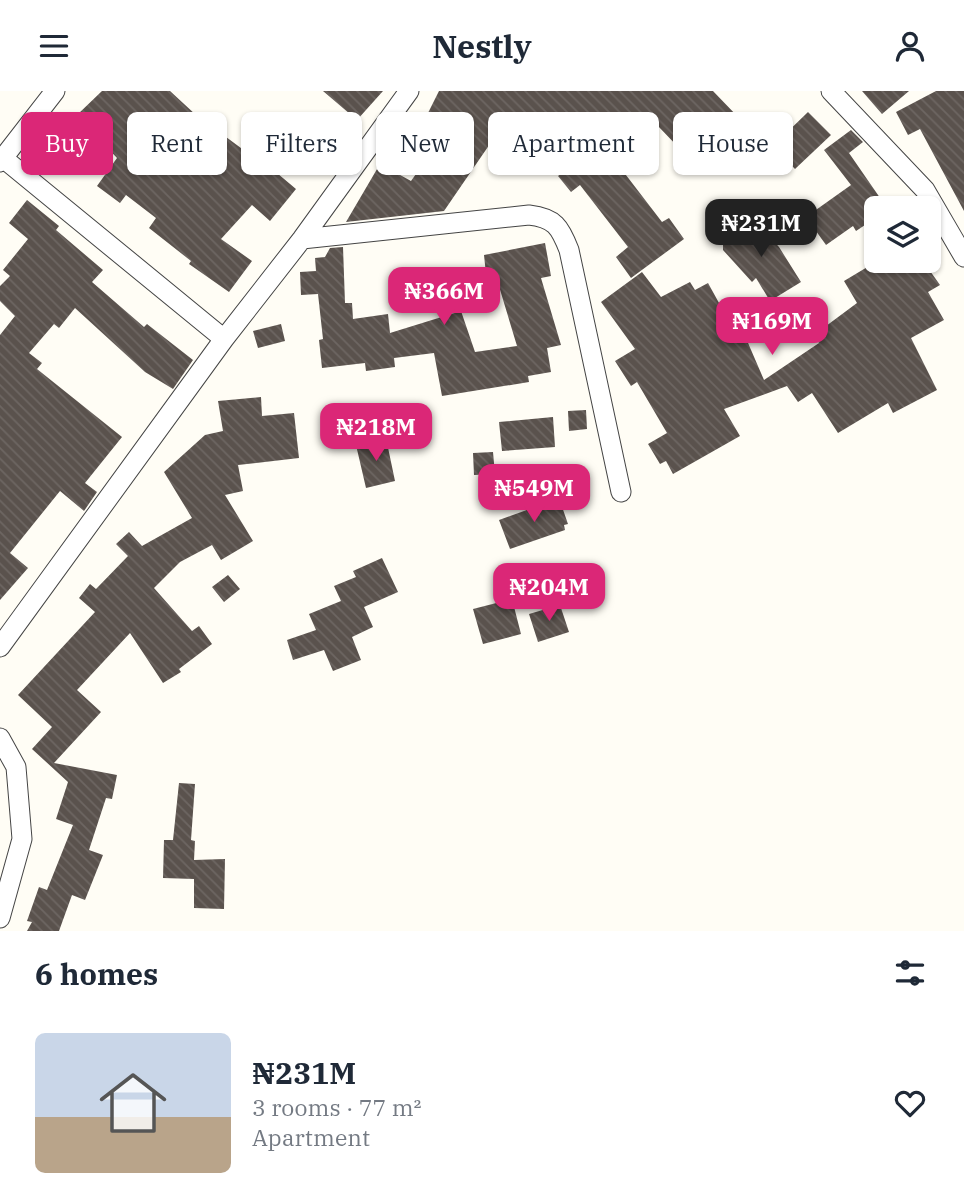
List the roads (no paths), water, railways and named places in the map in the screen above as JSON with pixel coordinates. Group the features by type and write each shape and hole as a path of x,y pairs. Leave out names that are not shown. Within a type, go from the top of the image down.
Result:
{"street":[{"path":"55,91 1,160 224,339"},
{"path":"0,647 409,91"},
{"path":"831,91 925,191 964,257"},
{"path":"302,239 529,215 544,217 556,224 569,250 621,492"},
{"path":"0,738 16,767 22,839 0,918"}]}
